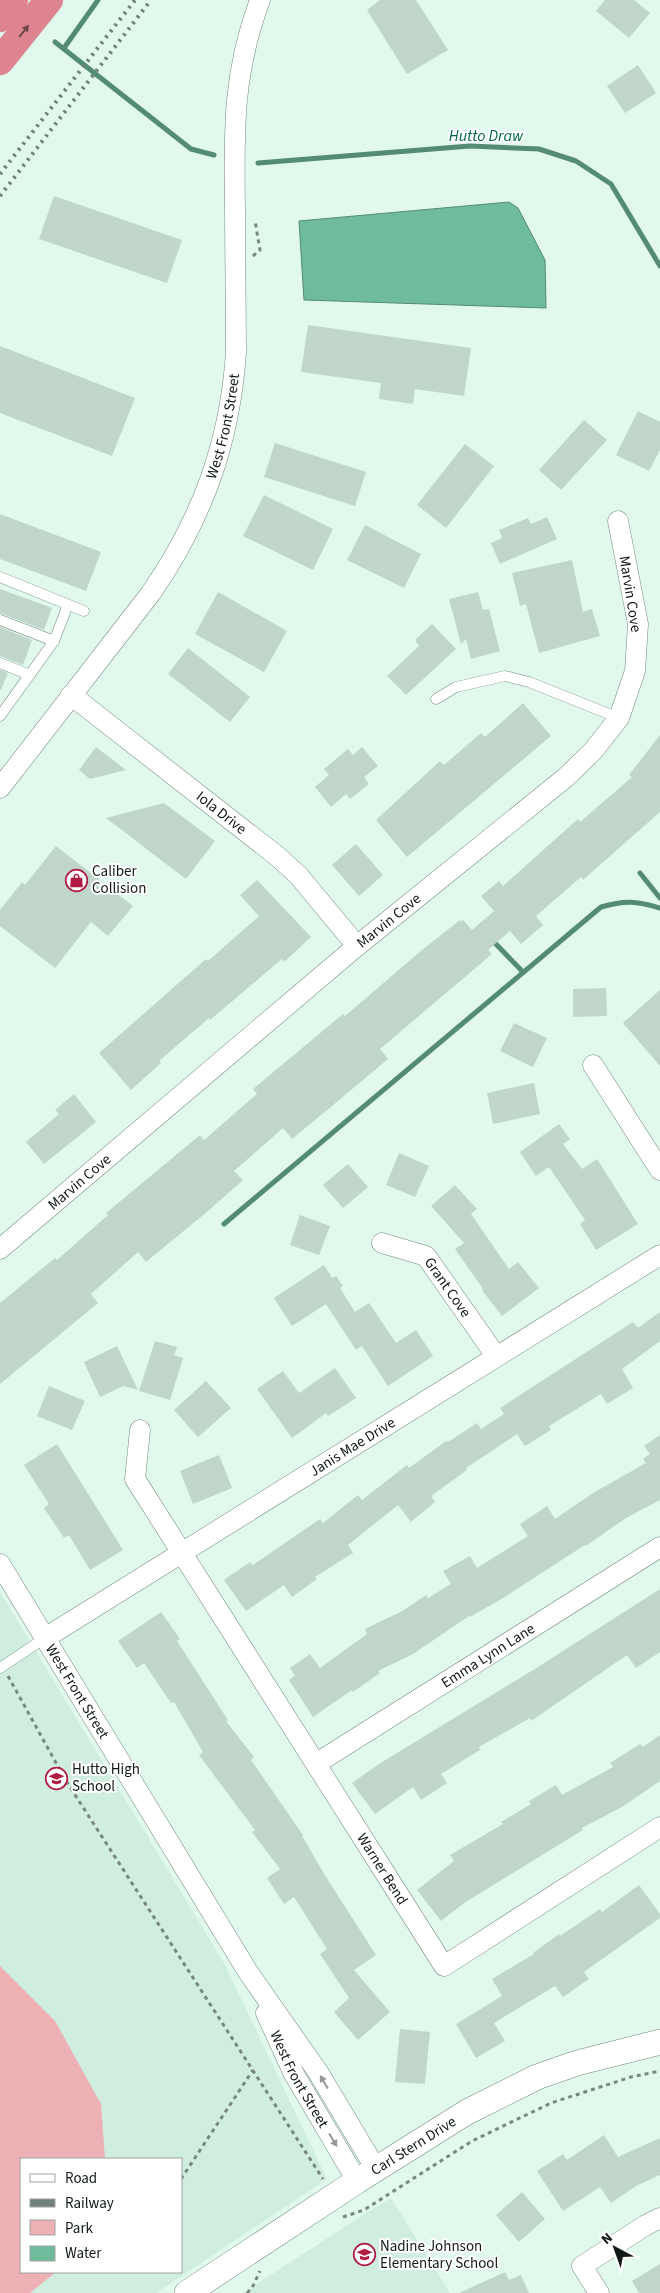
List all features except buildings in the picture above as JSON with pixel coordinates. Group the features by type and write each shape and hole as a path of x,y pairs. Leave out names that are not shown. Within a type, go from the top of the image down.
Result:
{"highway":[{"path":"0,18 14,0"},
{"path":"0,61 49,0"}],"street":[{"name":"West Front Street","path":"0,788 151,593 173,561 194,520 212,477 226,429 234,387 236,352 234,126 238,82 246,40 260,0"},
{"name":"Marvin Cove","path":"0,1249 357,946 566,778 593,751 618,718 635,671 638,624 618,521"},
{"name":"Iola Drive","path":"71,696 277,856 304,882 357,946"},
{"path":"594,1065 660,1170"},
{"name":"Grant Cove","path":"382,1243 426,1256 496,1356"},
{"name":"Janis Mae Drive","path":"45,1638 183,1554 496,1356 660,1255"},
{"name":"Warner Bend","path":"140,1430 135,1479 317,1763 444,1966 660,1827"},
{"name":"Emma Lynn Lane","path":"317,1763 660,1547"},
{"name":"West Front Street","path":"0,1564 248,1972 318,2072 366,2175"},
{"name":"Carl Stern Drive","path":"187,2293 366,2175 467,2112 537,2078 577,2063 660,2042"},
{"path":"599,2293 582,2266 660,2218"}],"lane":[{"path":"0,577 84,611"},
{"path":"1,712 54,641 68,604"},
{"path":"0,620 54,641"},
{"path":"0,663 30,675"},
{"path":"436,699 456,687 505,676 529,682 618,718"},
{"path":"1,1667 45,1638"}],"path":[{"path":"250,260 260,250 254,214"},
{"path":"1,1667 66,1781 324,2179"},
{"path":"182,2177 253,2070"},
{"path":"336,2221 364,2210 472,2141 542,2106 631,2077 660,2072"},
{"path":"247,2293 252,2288 259,2272 264,2268"}],"shaded area":[{"name":"Hutto High School","path":"0,1592 224,1963 327,2179 156,2293 0,2293"},
{"name":"Nadine Johnson Elementary School","path":"391,2198 450,2293 243,2293 360,2217"}],"green space":[{"path":"0,1966 55,2021 101,2104 105,2158 20,2158 20,2273 55,2273 30,2293 0,2293"}],"water":[{"path":"509,202 518,208 545,260 546,308 304,300 299,221"}],"waterway":[{"path":"64,48 98,0"},
{"name":"Hutto Draw","path":"55,42 191,149 214,155"},
{"name":"Hutto Draw","path":"258,163 470,146 539,149 576,161 611,184 660,266"},
{"path":"640,873 660,898"},
{"path":"224,1224 601,907 630,902 660,908"},
{"path":"492,940 523,972"}],"railway":[{"path":"0,174 135,0"},
{"path":"0,196 151,0"}],"place":[{"name":"Caliber Collision","path":"76,880"},
{"name":"Hutto High School","path":"56,1778"},
{"name":"Nadine Johnson Elementary School","path":"364,2255"}]}
